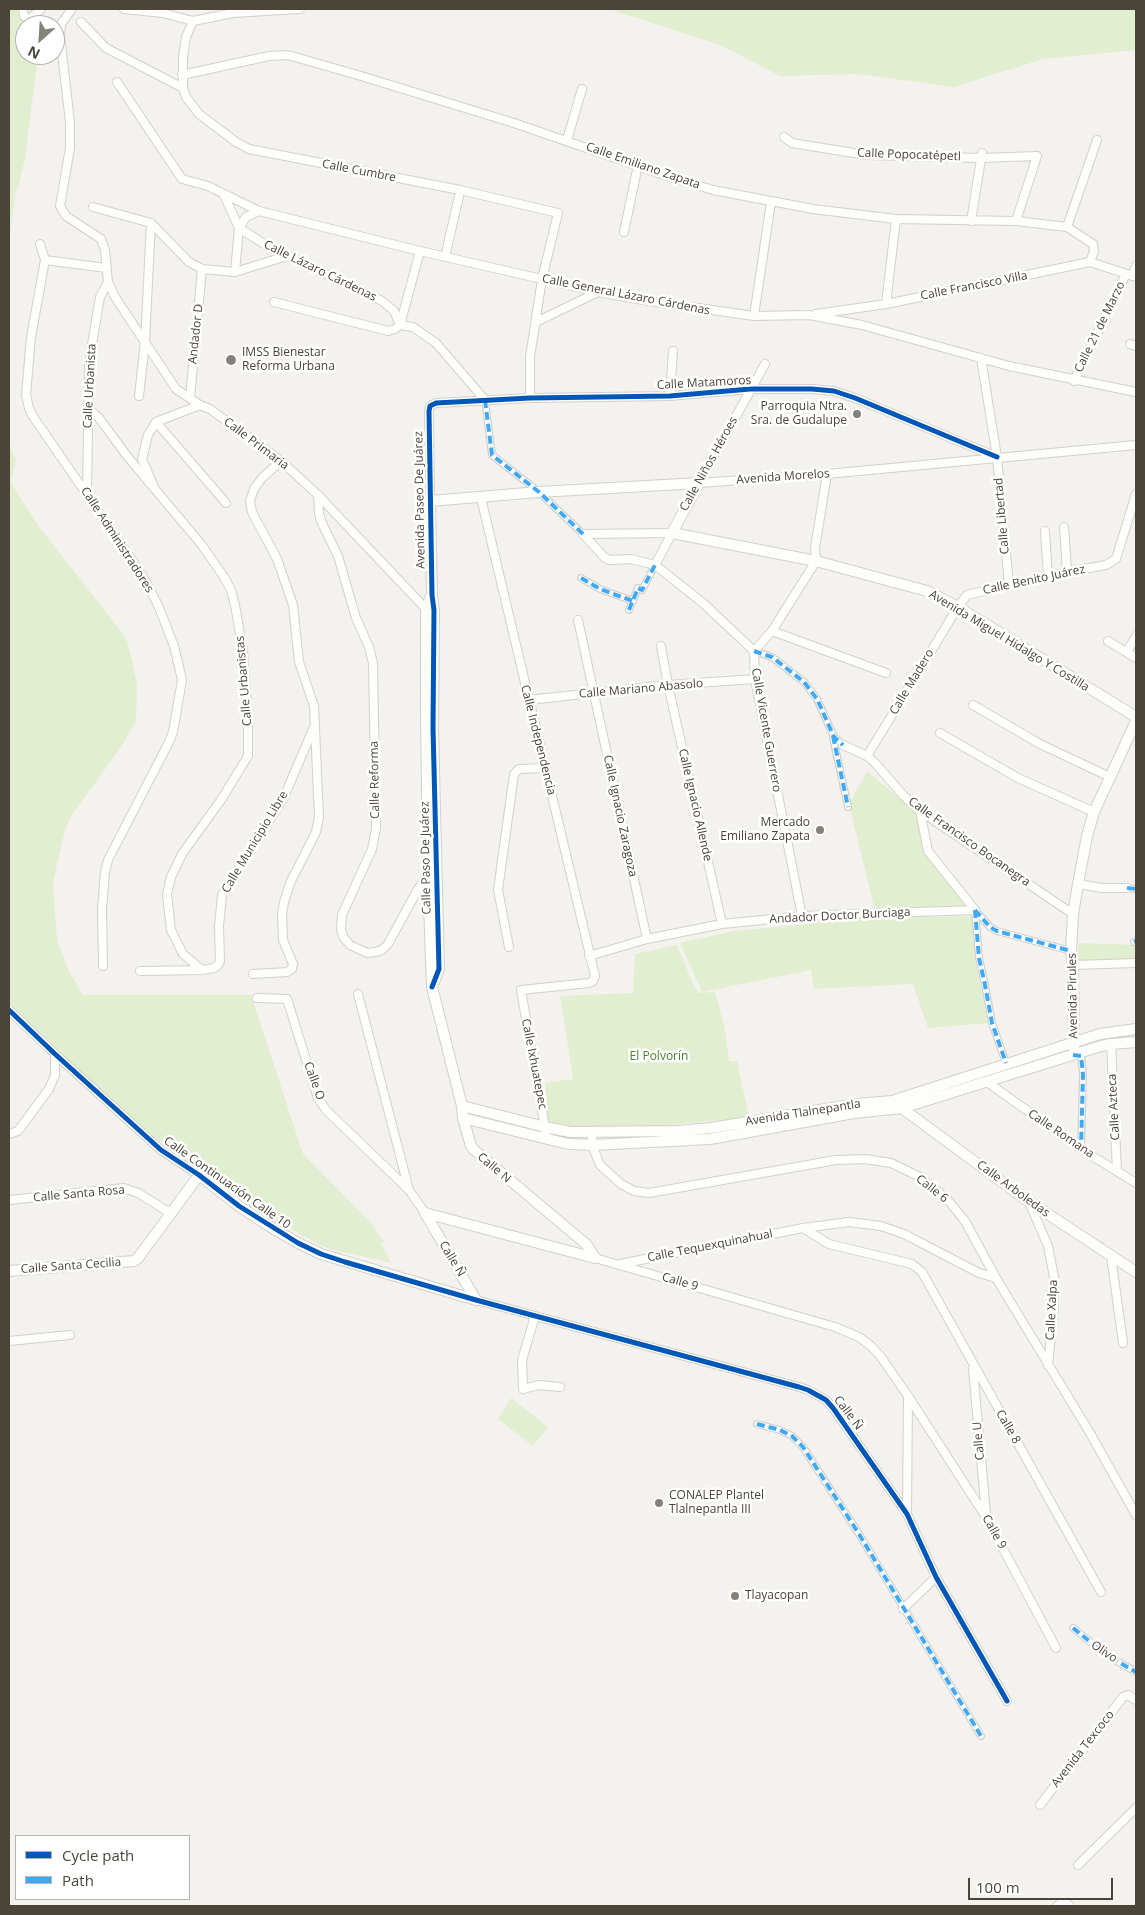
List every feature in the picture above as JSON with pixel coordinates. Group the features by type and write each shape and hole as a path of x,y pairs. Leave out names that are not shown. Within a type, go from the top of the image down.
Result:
{"street":[{"path":"23,9 24,16 28,20 32,19 41,9"},
{"name":"Calle Primaria","path":"72,9 61,24 60,36 70,122 70,148 60,206 66,216 101,239 105,250 108,282 115,297 176,389 200,405 210,409 280,461 318,495 430,609"},
{"path":"124,9 163,13 193,21 233,13 300,9"},
{"name":"Calle Cumbre","path":"193,21 186,37 183,57 183,88 191,105 236,142 248,149 460,190 558,213 542,279"},
{"path":"81,22 106,48 183,88"},
{"name":"Calle Emiliano Zapata","path":"182,75 269,56 288,55 370,78 567,140 673,178 713,190 771,202 896,219 1016,221 1067,227 1093,244 1094,252 1090,262"},
{"name":"Calle General Lázaro Cárdenas","path":"117,82 182,179 208,186 259,211 445,257 598,292 649,302 754,316 809,315 862,325 981,358 1074,381 1136,392"},
{"path":"567,140 582,89"},
{"name":"Calle Popocatépetl","path":"784,137 792,143 866,155 1037,156 1016,221"},
{"path":"1067,227 1097,140"},
{"path":"971,220 982,155"},
{"path":"624,232 638,165"},
{"path":"224,195 239,228"},
{"path":"445,257 459,196"},
{"path":"754,316 771,202"},
{"path":"93,207 150,223 189,262 202,269 235,272 287,256"},
{"path":"235,272 239,228 246,217 259,211"},
{"path":"886,304 896,219"},
{"path":"139,396 145,341 150,223"},
{"name":"Calle Lázaro Cárdenas","path":"239,228 287,256 382,301 394,311 400,325"},
{"path":"40,244 44,260 106,268"},
{"path":"274,302 388,331 395,330 400,325 420,251"},
{"name":"Calle Administradores","path":"44,260 31,337 26,395 32,415 134,563 158,605 174,646 182,680 170,742 107,866 102,909 103,966"},
{"path":"1090,262 1131,276"},
{"name":"Calle Francisco Villa","path":"809,315 886,304 1090,262"},
{"name":"Calle 21 de Marzo","path":"1074,381 1136,266"},
{"name":"Andador D","path":"190,398 202,269"},
{"path":"530,398 530,357 542,279"},
{"name":"Calle Urbanista","path":"87,493 89,362 100,297 108,282"},
{"path":"536,322 598,292"},
{"path":"400,325 413,327 436,343 485,400 492,456 539,492 604,557 609,560 631,559 654,565 703,603 754,651"},
{"path":"670,396 673,351"},
{"name":"Calle Libertad","path":"981,358 997,457 1009,585"},
{"name":"Calle Niños Héroes","path":"654,565 765,364"},
{"name":"Calle Matamoros","path":"430,406 436,403 485,400 670,396 750,390 812,389 834,391 856,398 997,457"},
{"path":"155,491 142,460 148,435 156,422 200,405"},
{"name":"Avenida Paseo De Juárez","path":"430,406 432,594 430,609 430,729"},
{"name":"Calle Urbanistas","path":"88,408 99,418 155,491 201,544 224,577 231,590 235,605 243,651 248,718 248,756 182,854 171,877 167,894 171,930 183,954 202,970"},
{"path":"156,422 226,503"},
{"name":"Avenida Morelos","path":"430,501 539,492 827,474 1136,445"},
{"path":"254,974 287,972 292,969 293,964 283,940 282,914 291,881 318,825 316,723 314,706 299,662 293,605 277,559 252,512 250,501 254,489 262,478 280,461"},
{"name":"Calle Vicente Guerrero","path":"802,916 755,679 754,651 772,631 816,560 815,548 827,474"},
{"name":"Calle Benito Juárez","path":"958,607 967,595 1106,565 1116,560 1136,494"},
{"name":"Calle Reforma","path":"318,495 319,513 338,556 356,618 369,647 372,662 376,828 372,849 342,915 341,930 344,938 350,945 367,953 382,950 388,944 418,889 428,877"},
{"name":"Calle Independencia","path":"481,498 595,976 593,981 589,983 521,990"},
{"path":"1064,527 1067,572"},
{"path":"1045,531 1048,576"},
{"path":"583,534 672,533"},
{"name":"Avenida Miguel Hidalgo Y Costilla","path":"672,533 816,560 927,591 958,607 1136,717"},
{"path":"629,610 638,588 642,590 654,565"},
{"path":"581,578 600,589 633,601"},
{"name":"Calle Madero","path":"866,756 958,607"},
{"name":"Calle Ignacio Zaragoza","path":"578,620 647,939"},
{"path":"772,631 886,672"},
{"path":"1127,652 1136,636"},
{"path":"1108,641 1136,658"},
{"name":"Calle Ignacio Allende","path":"661,646 668,685 722,924"},
{"name":"Calle Francisco Bocanegra","path":"754,651 772,657 804,682 816,699 837,742 866,756 876,764 920,811 1073,914"},
{"name":"Calle Mariano Abasolo","path":"528,700 668,685 755,679"},
{"path":"972,705 1040,744 1110,777"},
{"name":"Avenida Pirules","path":"1074,1055 1073,965 1071,951 1073,914 1078,884 1094,812 1136,722"},
{"name":"Calle Municipio Libre","path":"202,970 214,968 220,961 219,926 222,895 284,797 316,723"},
{"name":"Calle Paso De Juárez","path":"430,729 428,877 432,986"},
{"name":"Calle Paso De Juárez","path":"430,729 438,969 432,986"},
{"path":"940,733 1018,778 1094,812"},
{"path":"833,736 848,807"},
{"path":"509,947 498,890 514,774 519,769 546,768"},
{"path":"920,811 928,851 990,927 997,931 1071,951"},
{"path":"1078,884 1102,888 1136,889"},
{"path":"975,910 979,958 986,985 992,1023 1006,1063"},
{"name":"Andador Doctor Burciaga","path":"589,956 647,939 722,924 802,916 975,910"},
{"path":"1073,965 1136,963"},
{"path":"140,971 202,970"},
{"name":"Calle N","path":"432,986 462,1106 463,1118 473,1150 586,1244 595,1258"},
{"name":"Calle Ixhuatepec","path":"521,990 547,1139"},
{"name":"Calle Ñ","path":"358,994 409,1190 425,1213 476,1300 799,1387 818,1394 833,1408 907,1514 936,1577 1007,1701"},
{"name":"Calle O","path":"256,998 287,999 318,1098 326,1110 409,1190"},
{"name":"Calle Continuación Calle 10","path":"9,1010 161,1150 269,1226 321,1254 476,1300"},
{"name":"Avenida Tlalnepantla","path":"462,1106 570,1132 679,1131 711,1128 856,1104 892,1101 1100,1034 1136,1029"},
{"name":"Avenida Tlalnepantla","path":"463,1118 568,1144 592,1145 710,1139 854,1113 902,1108 1111,1044 1136,1042"},
{"name":"Calle Azteca","path":"1111,1044 1117,1171"},
{"path":"9,1134 18,1131 49,1089 55,1075 55,1054"},
{"path":"1074,1055 1081,1056 1083,1074 1081,1149"},
{"name":"Calle Romana","path":"987,1082 1081,1149 1136,1184"},
{"name":"Calle Arboledas","path":"892,1101 1028,1201 1136,1272"},
{"name":"Calle 6","path":"592,1132 592,1145 600,1165 621,1184 634,1191 649,1193 836,1160 864,1159 891,1163 922,1178 947,1199 965,1221 996,1278 1090,1433 1136,1515"},
{"path":"172,1214 199,1175"},
{"name":"Calle Santa Rosa","path":"9,1200 124,1188 138,1192 172,1214"},
{"name":"Calle Xalpa","path":"1028,1201 1048,1246 1054,1276 1054,1308 1048,1365"},
{"name":"Calle 9","path":"425,1213 618,1264 847,1331 872,1346 908,1396 986,1517 1056,1648"},
{"name":"Calle Santa Cecilia","path":"9,1271 134,1261 172,1214"},
{"name":"Calle Tequexquinahual","path":"618,1264 803,1228 849,1222 881,1226 904,1234 979,1273 996,1278"},
{"name":"Calle 8","path":"803,1228 829,1244 912,1264 922,1272 1101,1592"},
{"path":"1111,1256 1123,1343"},
{"path":"535,1316 522,1360 523,1390 538,1385 560,1387"},
{"path":"9,1340 70,1335"},
{"name":"Calle U","path":"973,1364 986,1517"},
{"path":"907,1514 908,1396"},
{"path":"757,1424 786,1433 803,1447 859,1534 981,1736"},
{"path":"903,1609 936,1577"},
{"name":"Olivo","path":"1073,1628 1108,1656 1136,1672"},
{"name":"Avenida Texcoco","path":"1040,1805 1123,1697 1134,1697"},
{"path":"1078,1865 1136,1808"},
{"path":"1059,1904 1066,1903 1070,1906"}],"green space":[{"path":"9,9 41,9 40,15 15,15 15,65 37,65 25,158 18,189 16,189 9,240"},
{"path":"609,9 1136,9 1136,50 1043,59 954,87 858,74 780,76 720,45"},
{"path":"9,444 16,460 11,480 14,488 40,528 124,635 128,644 137,683 136,721 123,744 72,815 65,830 53,882 57,941 69,971 83,995 251,995 303,1154 374,1226 378,1235 386,1243 381,1243 391,1263 326,1248 227,1195 139,1124 30,1027 9,1004"},
{"path":"867,771 916,812 926,854 969,908 875,910 849,804"},
{"path":"972,916 975,958 988,1023 928,1028 913,984 814,989 811,970 702,992 680,943 734,931 817,923 885,918"},
{"path":"1079,943 1136,945 1136,960 1076,961"},
{"name":"El Polvorín","path":"677,945 693,984 699,993 715,992 725,1029 729,1061 737,1061 749,1117 631,1129 549,1128 545,1083 573,1079 560,996 633,993 635,954"},
{"path":"511,1398 548,1427 533,1446 498,1419"}],"marked path":[{"path":"485,400 492,455 539,492 583,534"},
{"path":"629,610 638,588 642,590 655,565"},
{"path":"581,578 600,589 633,601"},
{"path":"754,651 772,657 804,682 817,699 834,737 843,745"},
{"path":"833,736 848,807"},
{"path":"1127,888 1136,889"},
{"path":"975,910 979,958 992,1023 1006,1063"},
{"path":"975,910 990,927 997,931 1071,951"},
{"path":"1073,1055 1081,1056 1083,1074 1081,1149"},
{"path":"757,1424 780,1430 792,1436 803,1447 859,1534 981,1736"},
{"path":"1073,1628 1108,1656 1136,1672"}],"cycle path":[{"path":"432,987 439,969 433,728 434,610 432,595 430,406 436,403 530,398 670,396 750,389 812,389 834,391 855,398 997,457"},
{"path":"9,1010 161,1150 199,1175 239,1206 298,1243 321,1254 476,1300 799,1387 826,1400 907,1514 936,1577 1007,1701"}],"place":[{"name":"IMSS Bienestar Reforma Urbana","path":"231,360"},
{"name":"Parroquia Ntra. Sra. de Gudalupe","path":"857,414"},
{"name":"Mercado Emiliano Zapata","path":"820,830"},
{"name":"CONALEP Plantel Tlalnepantla III","path":"659,1503"},
{"name":"Tlayacopan","path":"735,1596"}]}
